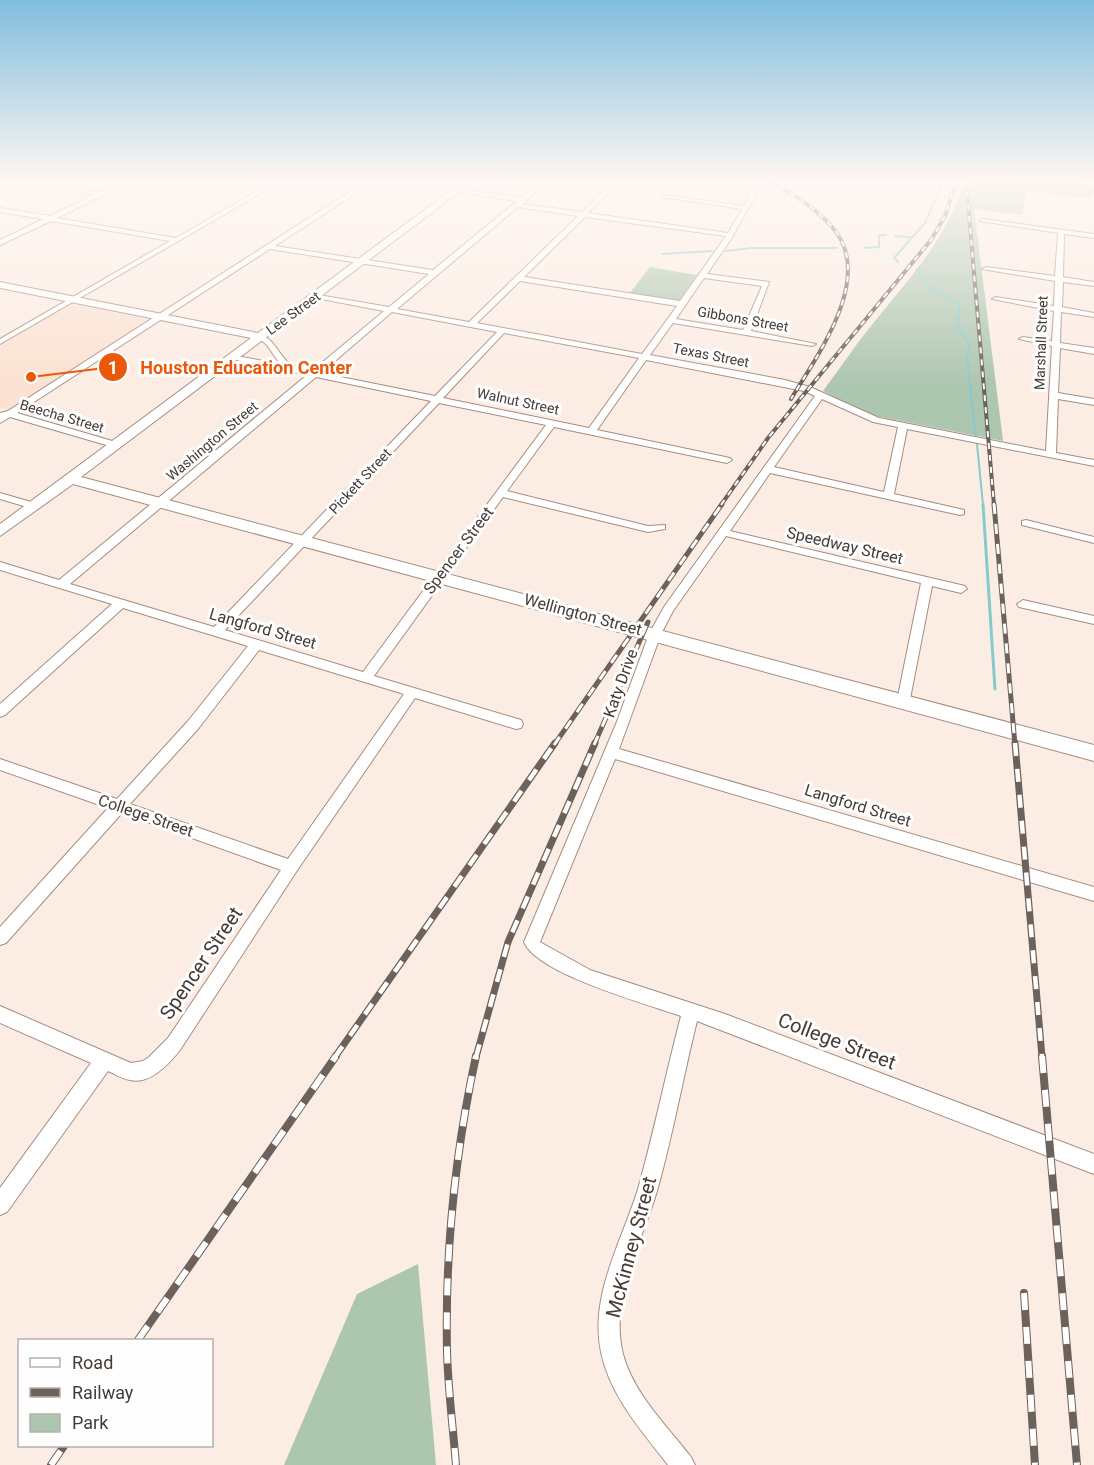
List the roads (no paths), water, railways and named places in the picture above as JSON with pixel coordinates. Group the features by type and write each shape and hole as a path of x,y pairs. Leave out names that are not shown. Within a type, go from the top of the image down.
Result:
{"street":[{"path":"0,342 163,248"},
{"path":"3,416 267,248"},
{"path":"277,248 436,273"},
{"name":"Lee Street","path":"0,531 380,248"},
{"name":"Washington Street","path":"62,585 465,248"},
{"path":"471,325 548,248"},
{"path":"591,432 721,248"},
{"name":"Marshall Street","path":"1051,455 1060,248"},
{"path":"986,268 1094,284"},
{"path":"702,275 766,284 746,333"},
{"name":"Gibbons Street","path":"518,278 681,304"},
{"path":"0,285 261,337"},
{"name":"Texas Street","path":"316,296 785,383 820,395 860,415 903,426 1094,464"},
{"path":"996,299 1094,315"},
{"name":"Gibbons Street","path":"670,320 812,344"},
{"name":"Pickett Street","path":"216,632 503,330"},
{"name":"Walnut Street","path":"261,337 270,343 282,362 302,371"},
{"path":"1023,339 1094,351"},
{"name":"Walnut Street","path":"234,357 727,460"},
{"name":"Katy Drive","path":"562,964 534,947 532,942 611,752 656,634 668,610 820,395"},
{"path":"1053,395 1094,402"},
{"name":"Beecha Street","path":"3,416 116,445"},
{"name":"Spencer Street","path":"366,677 438,575 551,423"},
{"path":"888,496 903,426"},
{"path":"768,469 960,512"},
{"name":"Wellington Street","path":"71,479 438,575 1094,753"},
{"path":"501,493 648,529 661,528"},
{"path":"0,496 34,506"},
{"path":"1026,523 1094,540"},
{"name":"Speedway Street","path":"722,532 961,589"},
{"name":"Langford Street","path":"0,566 516,724"},
{"path":"904,701 927,581"},
{"path":"0,712 120,604"},
{"path":"1023,604 1094,620"},
{"path":"0,938 118,805 193,725 258,644"},
{"name":"Spencer Street","path":"104,1061 131,1072 141,1072 165,1055 413,691"},
{"name":"Langford Street","path":"611,752 1094,894"},
{"name":"College Street","path":"0,764 291,867"},
{"name":"College Street","path":"562,964 586,976 725,1022 1094,1164"},
{"name":"McKinney Street","path":"682,1465 622,1382 611,1352 609,1329 615,1288 647,1189 690,1012"},
{"path":"0,1014 104,1061 0,1205"}],"waterway":[{"path":"725,251 749,248"},
{"path":"898,262 894,258 903,248"},
{"path":"663,254 712,251"},
{"path":"917,269 929,288 956,300 960,307 957,324 969,346 967,358 976,437"},
{"path":"977,444 983,505"},
{"path":"983,504 995,689"}],"railway":[{"path":"791,399 815,360 838,314 845,291 848,268 844,248"},
{"path":"721,505 768,438 924,248"},
{"path":"972,248 994,505"},
{"path":"554,745 722,504"},
{"path":"994,504 1015,745"},
{"path":"594,745 648,622"},
{"path":"335,1057 555,743"},
{"path":"476,1057 508,942 595,743"},
{"path":"1015,743 1042,1057"},
{"path":"139,1339 336,1056"},
{"path":"456,1465 449,1394 448,1277 457,1166 476,1056"},
{"path":"1042,1056 1077,1465"},
{"path":"1024,1293 1035,1465"},
{"path":"51,1465 63,1447"}],"place":[{"name":"Houston Education Center","path":"31,377"}]}
